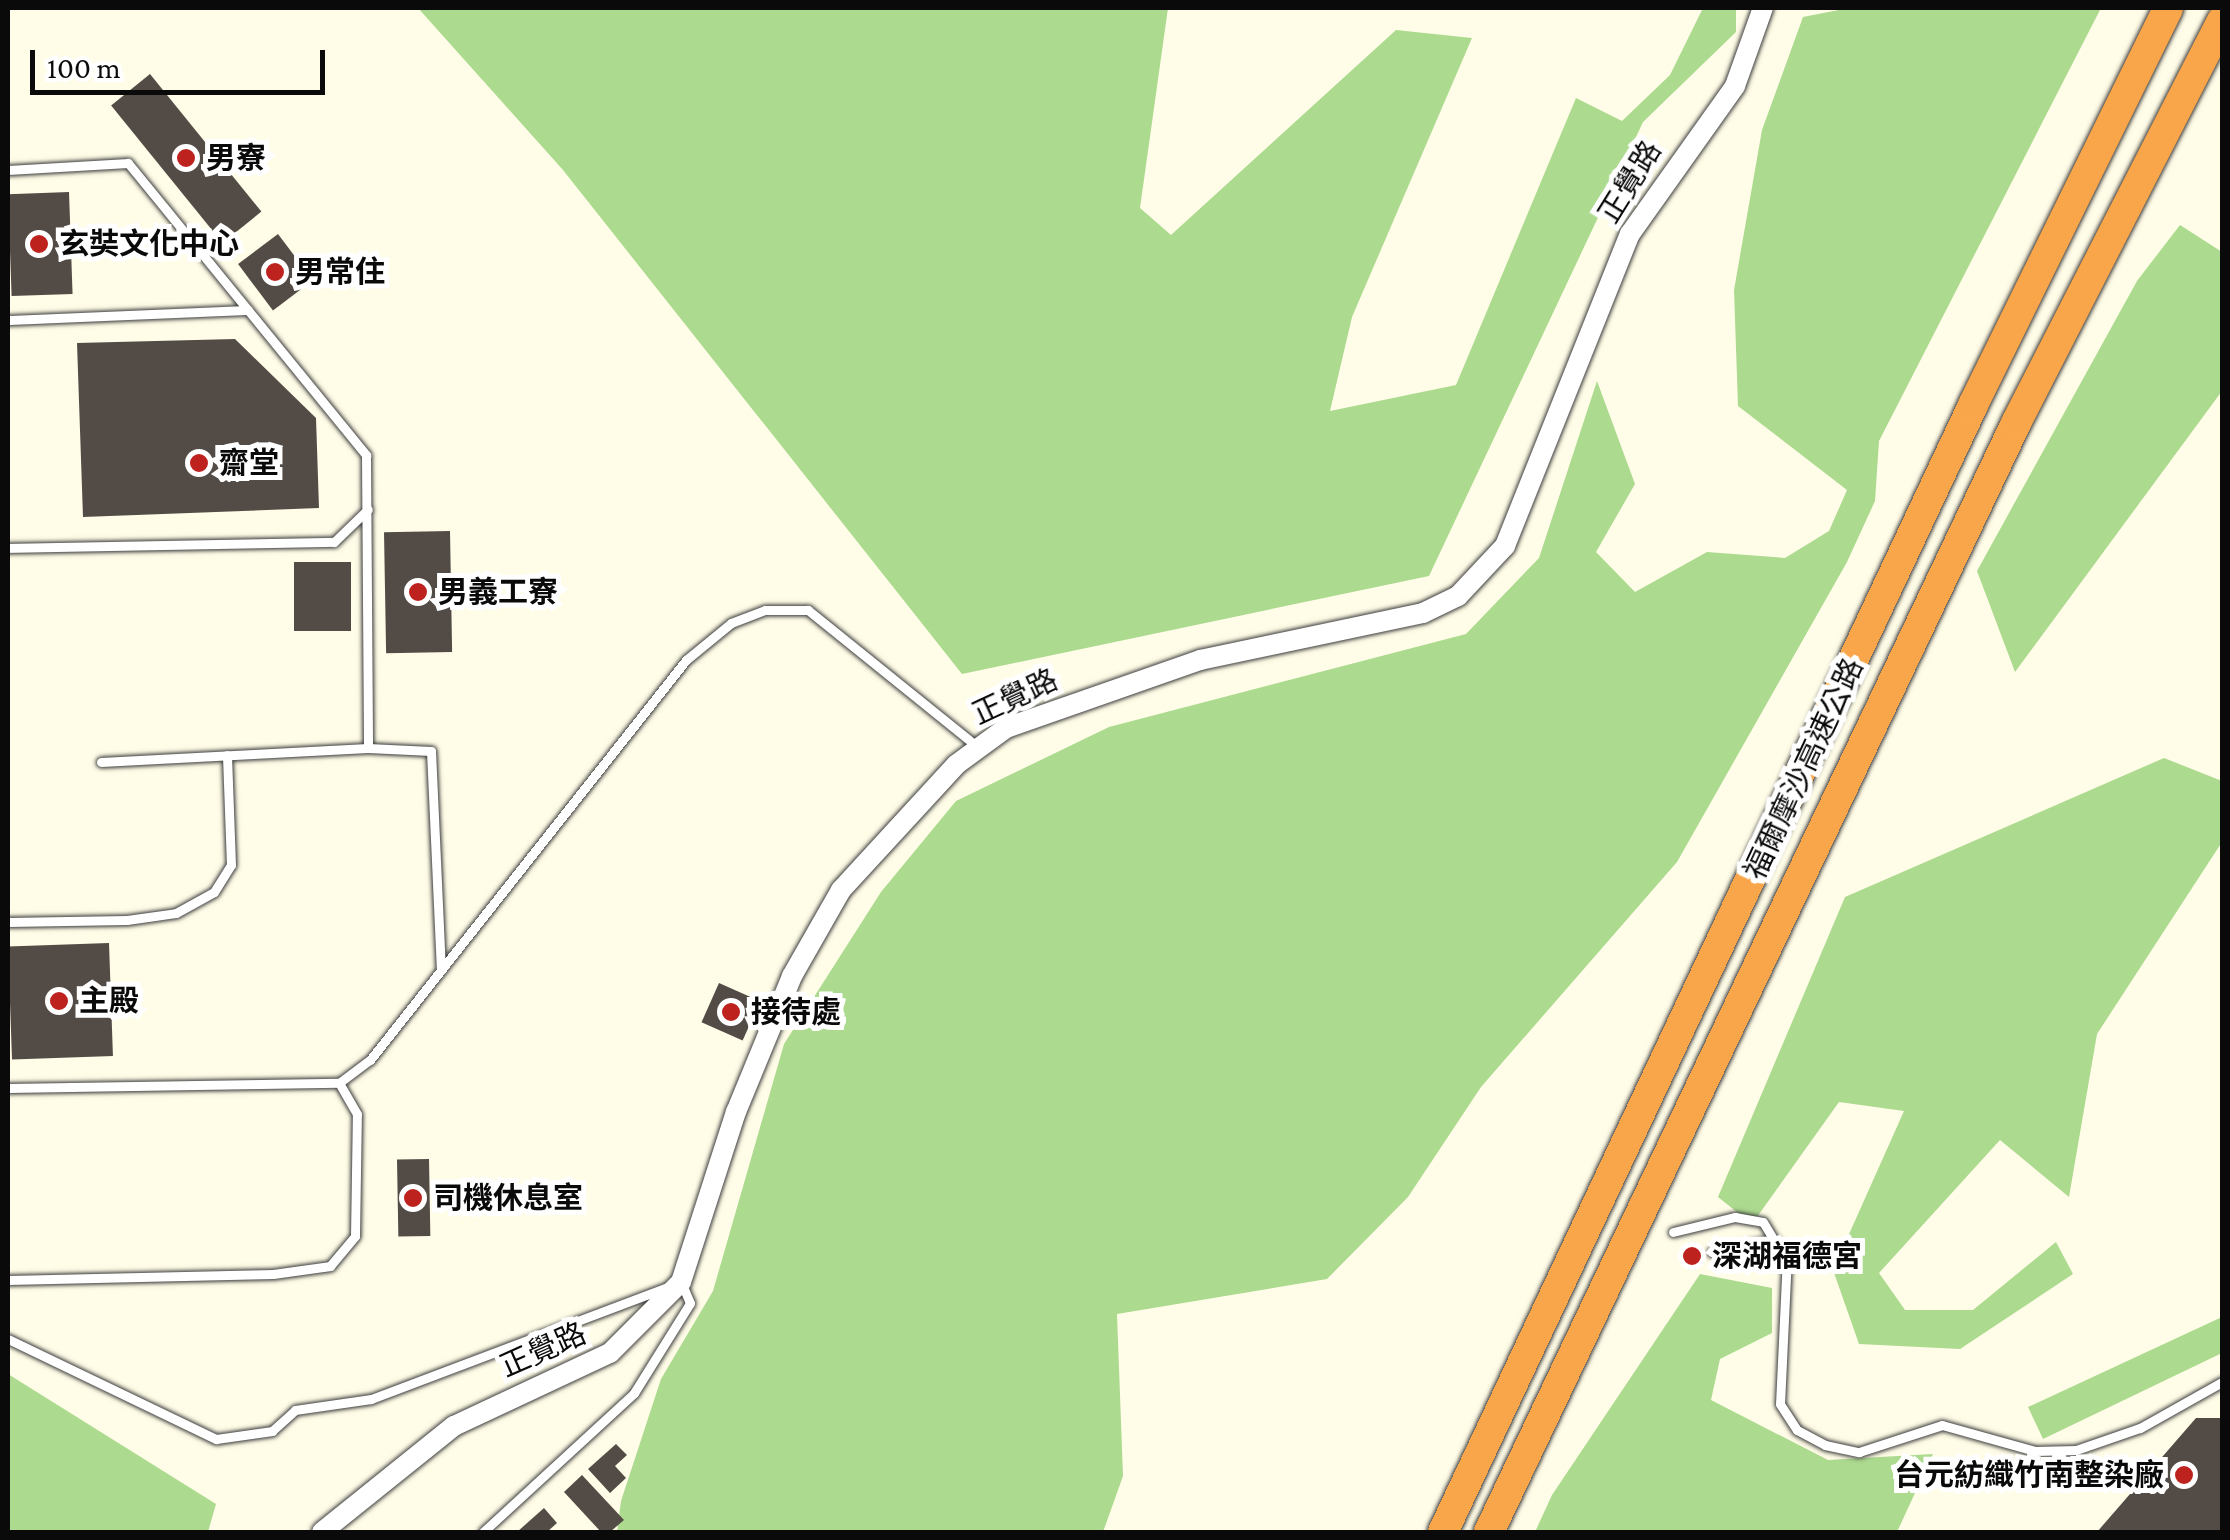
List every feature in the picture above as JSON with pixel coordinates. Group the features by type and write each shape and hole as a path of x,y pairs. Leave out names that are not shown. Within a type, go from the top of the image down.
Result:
{"highway":[{"name":"福爾摩沙高速公路","path":"1443,1532 1973,405 2168,8"},
{"name":"福爾摩沙高速公路","path":"1488,1532 2016,423 2178,114 2222,21"},
{"path":"2178,114 2222,63"}],"street":[{"name":"正覺路","path":"322,1532 454,1426 610,1354 681,1282 736,1112 792,976 841,890 928,791 978,747 1065,704 1200,660 1423,613 1458,596 1505,546 1630,234 1735,86 1763,8"}],"lane":[{"path":"8,170 128,163 366,455 368,748"},
{"path":"8,320 248,310"},
{"path":"8,548 334,542 368,509"},
{"path":"8,1088 339,1084 370,1060 686,660 732,623 765,610 808,610 978,747"},
{"path":"101,762 368,748 431,751 441,970"},
{"path":"8,922 144,918 176,913 214,892 230,865 226,755"},
{"path":"8,1280 273,1274 330,1266 355,1236 357,1114 339,1084"},
{"path":"1673,1232 1735,1217 1763,1222 1787,1256 1790,1296 1778,1364 1780,1404 1797,1430 1824,1445 1859,1452 1942,1425 2035,1452 2076,1450 2140,1428 2222,1382"},
{"path":"1712,1252 1774,1240"},
{"path":"8,1338 216,1439 272,1431 296,1410 371,1399 681,1282 690,1303 634,1394 483,1532"}],"green space":[{"path":"418,8 1168,8 1140,208 1171,235 1396,30 1472,38 1352,317 1330,411 1456,385 1576,98 1622,121 1670,75 1703,8 1736,8 1736,32 1643,122 1429,576 962,674 563,170"},
{"path":"1849,8 2101,8 1879,441 1875,501 1847,562 1677,862 1481,1087 1408,1197 1327,1279 1117,1314 1123,1476 1103,1532 617,1532 621,1501 661,1379 713,1291 784,1044 881,892 956,801 1109,727 1466,634 1539,558 1597,381 1635,484 1596,552 1635,592 1707,552 1785,558 1829,531 1847,490 1738,406 1734,290 1762,130 1803,17"},
{"path":"2180,225 2222,252 2222,391 2015,672 1977,571 2137,281"},
{"path":"2164,758 2222,781 2222,842 2097,1034 2069,1197 2000,1140 1879,1273 1905,1310 1973,1310 2056,1242 2073,1274 1960,1349 1859,1344 1833,1270 1904,1111 1839,1102 1752,1224 1718,1197 1845,897"},
{"path":"1700,1274 1772,1288 1772,1333 1720,1359 1711,1400 1828,1460 1933,1454 1897,1532 1535,1532 1552,1495"},
{"path":"2222,1317 2222,1353 2043,1439 2028,1407"},
{"path":"8,1374 216,1504 208,1532 8,1532"}],"building":[{"name":"男寮","path":"150,74 261,212 223,243 111,105"},
{"name":"玄奘文化中心","path":"69,192 73,294 12,296 8,194"},
{"name":"男常住","path":"278,234 313,280 273,310 238,264"},
{"name":"齋堂","path":"235,339 316,418 319,508 83,517 77,343"},
{"name":"男義工寮","path":"450,531 452,652 386,653 384,532"},
{"path":"294,562 351,562 351,631 294,631"},
{"name":"主殿","path":"109,943 113,1056 12,1059 8,947"},
{"name":"接待處","path":"719,983 760,1001 743,1041 702,1022"},
{"name":"司機休息室","path":"429,1159 430,1236 398,1237 397,1160"},
{"name":"台元紡織竹南整染廠","path":"2196,1418 2222,1418 2222,1532 2097,1532"},
{"path":"616,1444 627,1455 615,1466 626,1478 610,1493 588,1469"},
{"path":"582,1475 624,1520 610,1532 601,1532 564,1492"},
{"path":"544,1508 557,1523 547,1532 517,1532"}],"place":[{"name":"男寮","path":"186,158"},
{"name":"玄奘文化中心","path":"39,244"},
{"name":"男常住","path":"275,272"},
{"name":"齋堂","path":"199,463"},
{"name":"男義工寮","path":"418,592"},
{"name":"主殿","path":"59,1001"},
{"name":"接待處","path":"731,1012"},
{"name":"司機休息室","path":"413,1198"},
{"name":"深湖福德宮","path":"1692,1256"},
{"name":"台元紡織竹南整染廠","path":"2184,1475"}]}
